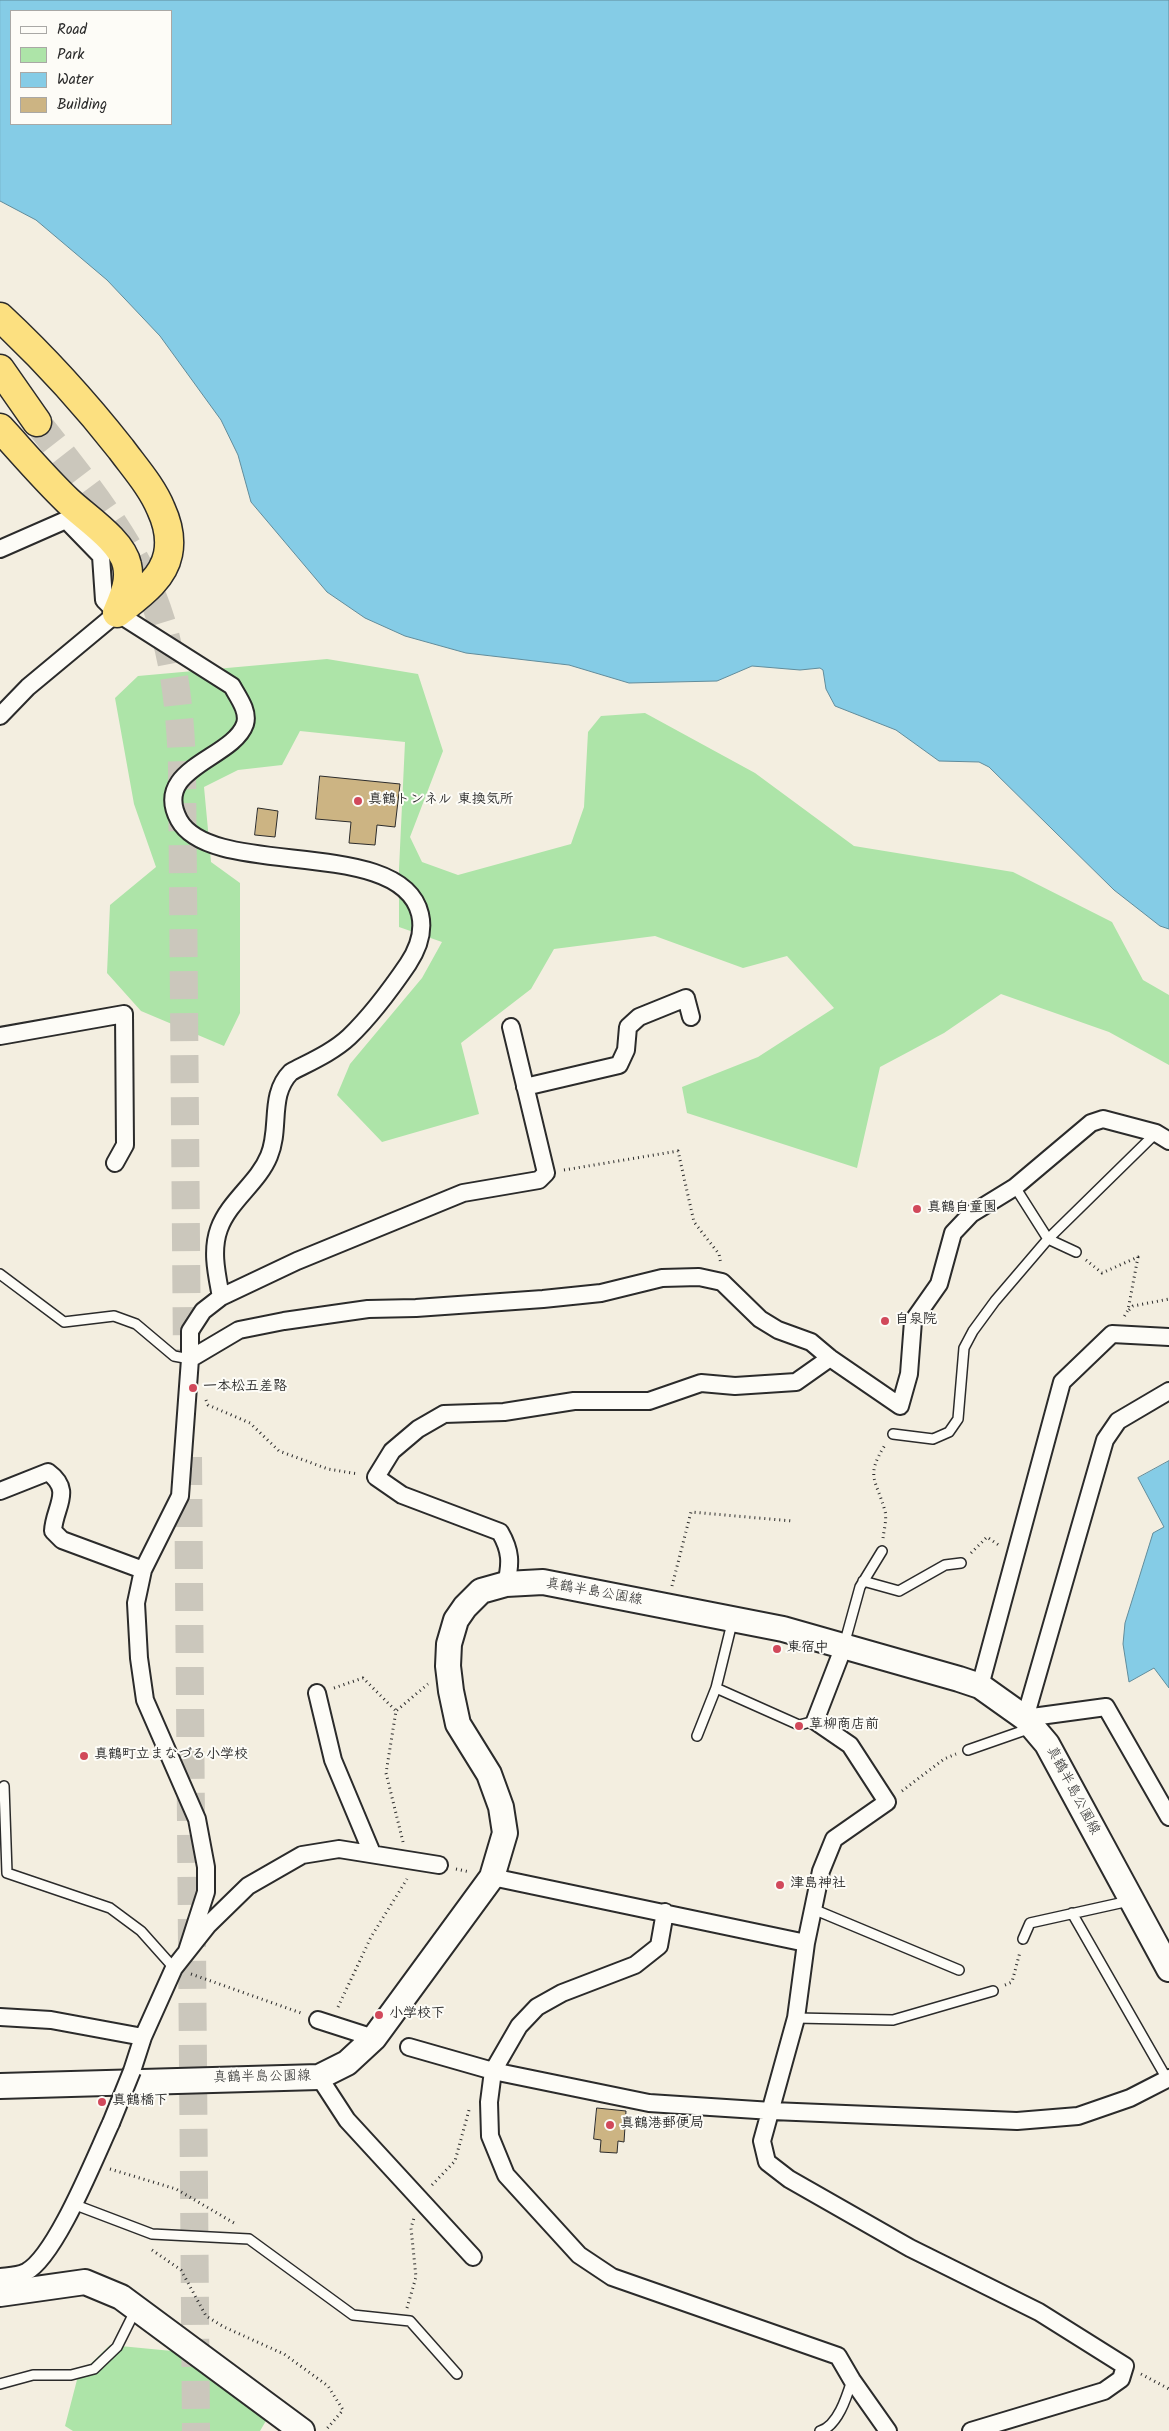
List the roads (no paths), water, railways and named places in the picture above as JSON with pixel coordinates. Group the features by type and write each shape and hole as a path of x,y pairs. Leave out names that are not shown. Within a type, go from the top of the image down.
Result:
{"highway":[{"path":"0,317 47,363 81,401 138,472 161,508 168,530 169,544 163,567 150,586 117,613"},
{"path":"0,369 37,422"},
{"path":"0,428 69,501 110,538 124,556 127,565 127,581 117,613"}],"main road":[{"name":"真鶴半島公園線","path":"0,2086 319,2077 348,2063 374,2038 492,1877 505,1833 501,1807 489,1774 458,1724 448,1666 449,1644 456,1620 465,1607 481,1591 506,1584 543,1582 783,1629 980,1686 1029,1723 1047,1744 1169,1969"},
{"path":"0,2294 85,2282 121,2297 302,2431"}],"street":[{"path":"0,550 66,520 101,556 104,600 117,613 232,686 243,705 245,723 237,737 185,774 176,790 174,806 180,821 195,836 222,846 384,874 400,884 411,894 417,903 422,922 416,952 391,988 349,1037 291,1072 284,1080 277,1094 274,1142 269,1158 227,1214 219,1228 215,1247 220,1297"},
{"path":"0,716 28,687 117,613"},
{"path":"525,1087 619,1065 626,1050 628,1027 639,1017 686,998 692,1017"},
{"path":"0,1036 124,1014 125,1145 114,1164"},
{"path":"187,1950 206,1892 206,1867 198,1819 145,1700 139,1658 136,1603 143,1570 180,1496 190,1362 190,1331 203,1311 220,1297 297,1261 463,1193 539,1180 546,1173 511,1027"},
{"path":"190,1362 239,1330 293,1319 368,1309 426,1308 601,1293 662,1278 699,1277 722,1282 760,1319 778,1330 811,1342 830,1358 900,1406 909,1374 913,1321 939,1284 953,1233 971,1214 1015,1187 1091,1123 1103,1119 1162,1137"},
{"path":"980,1686 1062,1382 1112,1334 1169,1337"},
{"path":"506,1584 510,1568 508,1546 500,1532 402,1495 376,1477 392,1451 418,1429 444,1414 504,1412 574,1402 649,1402 701,1383 735,1386 796,1382 830,1358"},
{"path":"1169,1391 1118,1421 1105,1440 1029,1723 1106,1707 1169,1817"},
{"path":"0,1491 48,1472 57,1478 62,1489 60,1503 53,1521 53,1531 62,1540 143,1570"},
{"path":"844,1646 815,1721 850,1745 887,1802 834,1839 821,1871 806,1942 796,2018 772,2111 762,2141 768,2162 789,2178 910,2248 1039,2312 1125,2366 1121,2379 1104,2391 971,2431"},
{"path":"317,1693 333,1760 372,1853"},
{"path":"0,2277 20,2275 38,2263 73,2204 111,2124 132,2071 143,2036 174,1968 187,1950 248,1886 302,1855 340,1849 439,1865"},
{"path":"492,1877 806,1942"},
{"path":"665,1912 659,1946 635,1965 562,1993 537,2007 519,2026 493,2071 489,2102 490,2136 506,2175 579,2255 612,2277 838,2356 852,2380 888,2431"},
{"path":"0,2017 51,2020 143,2036"},
{"path":"324,2022 374,2038"},
{"path":"409,2047 493,2071 649,2103 772,2111 1017,2121 1078,2116 1130,2098 1168,2078"},
{"path":"319,2077 347,2120 473,2257"}],"lane":[{"path":"893,1434 933,1439 949,1432 958,1419 964,1348 973,1331 995,1301 1048,1239 1162,1137"},
{"path":"1015,1187 1048,1239 1076,1252"},
{"path":"0,1274 64,1322 114,1316 136,1324 174,1356 190,1362"},
{"path":"844,1646 860,1586 882,1551"},
{"path":"863,1581 899,1591 946,1565 961,1562"},
{"path":"698,1736 716,1688 733,1619"},
{"path":"716,1688 799,1725 815,1721"},
{"path":"968,1750 1029,1723"},
{"path":"4,1786 7,1873 110,1908 141,1931 174,1968"},
{"path":"1024,1939 1030,1923 1130,1900"},
{"path":"812,1909 959,1970"},
{"path":"1072,1913 1168,2078"},
{"path":"796,2018 893,2020 993,1991"},
{"path":"73,2204 152,2234 250,2239 353,2315 410,2321 457,2374"},
{"path":"0,2384 33,2375 71,2375 94,2369 117,2347 136,2309"},
{"path":"820,2431 826,2429 844,2406 852,2380"}],"water":[{"path":"0,0 1169,0 1169,929 1160,926 1114,890 989,767 979,762 939,761 896,730 835,706 826,689 823,670 820,668 800,670 752,666 717,681 629,683 569,665 466,653 405,636 365,618 327,592 251,502 238,455 221,420 160,336 107,280 36,220 0,201"},
{"path":"1169,1461 1169,1688 1154,1668 1129,1682 1123,1644 1125,1623 1153,1533 1164,1527 1138,1478"}],"tunnel":[{"path":"37,422 95,497 133,556 154,599 173,669 182,766 187,1359"},
{"path":"188,1457 196,2431"}],"place":[{"name":"真鶴トンネル 東換気所","path":"358,801"},
{"name":"真鶴自童園","path":"917,1209"},
{"name":"自泉院","path":"885,1321"},
{"name":"一本松五差路","path":"193,1388"},
{"name":"東宿中","path":"777,1649"},
{"name":"草柳商店前","path":"799,1726"},
{"name":"真鶴町立まなづる小学校","path":"84,1756"},
{"name":"津島神社","path":"780,1885"},
{"name":"小学校下","path":"379,2015"},
{"name":"真鶴橋下","path":"102,2102"},
{"name":"真鶴港郵便局","path":"610,2125"}]}
